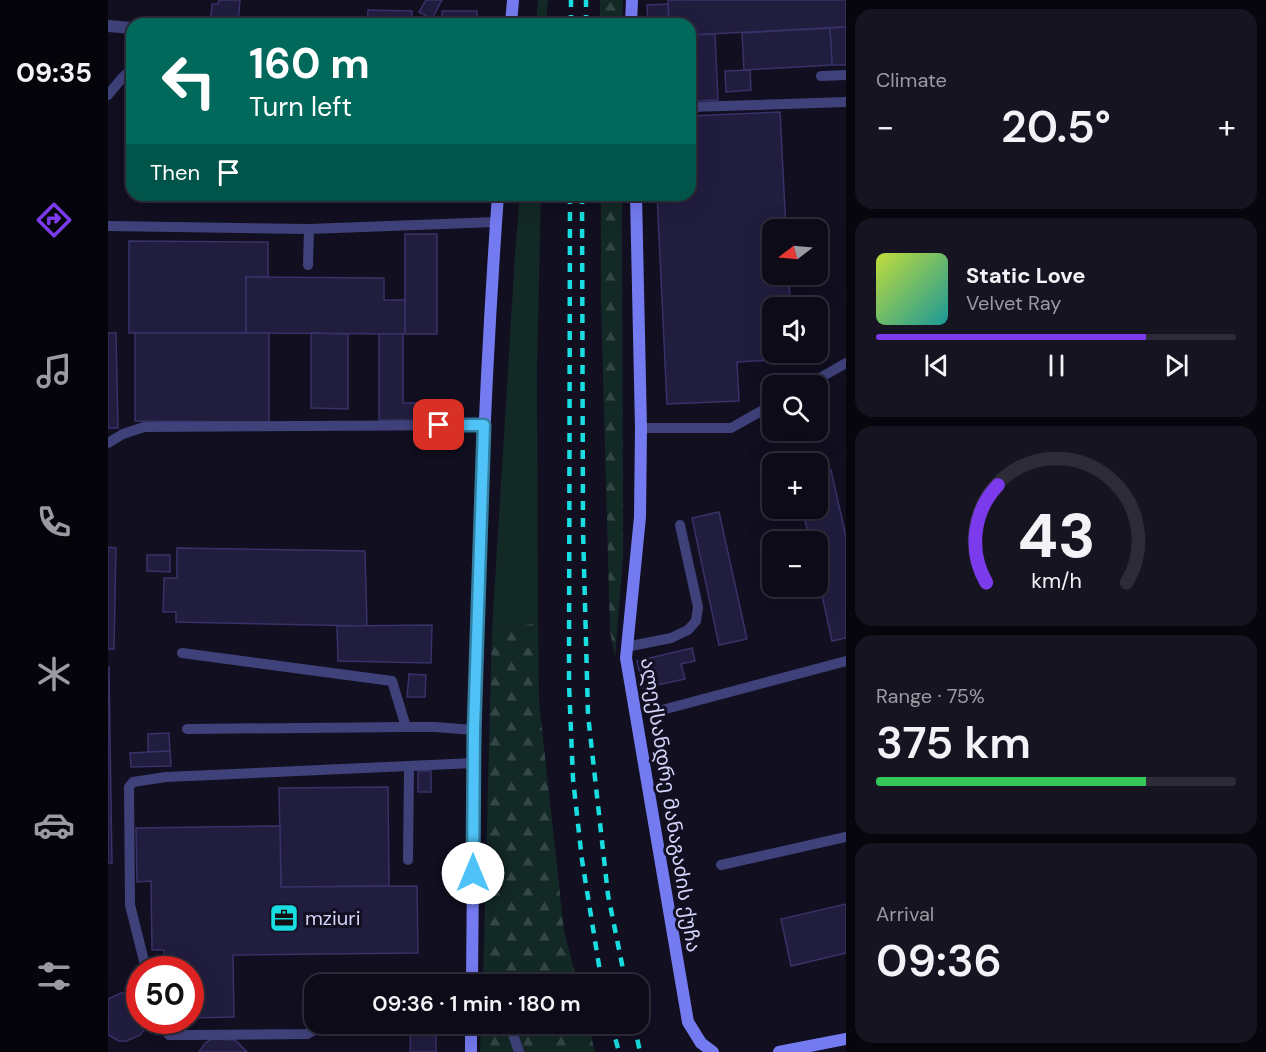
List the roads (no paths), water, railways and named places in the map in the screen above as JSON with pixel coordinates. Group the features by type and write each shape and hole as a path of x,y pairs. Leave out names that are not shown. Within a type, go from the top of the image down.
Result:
{"street":[{"path":"512,18 513,0"},
{"path":"631,18 632,0"},
{"path":"108,26 126,28"},
{"path":"472,974 474,730 484,425 498,201"},
{"name":"ალექსანდრე მანაგაძის ქუჩა","path":"636,201 641,428 640,517 626,658 688,1022 701,1043 713,1052"},
{"path":"471,1034 471,1052"},
{"path":"779,1052 846,1039"}],"lane":[{"path":"108,95 126,74"},
{"path":"821,76 846,75"},
{"path":"696,107 846,102"},
{"path":"109,226 309,229 496,222"},
{"path":"308,265 309,229"},
{"path":"825,375 846,363"},
{"path":"641,428 731,428 762,411"},
{"path":"108,443 123,434 144,427 484,425"},
{"path":"626,647 670,638 688,630 696,621 698,608 680,525"},
{"path":"182,653 392,681 406,728"},
{"path":"662,710 846,661"},
{"path":"187,729 435,727 474,730"},
{"path":"143,956 130,905 129,787 133,782 166,777 474,763"},
{"path":"408,860 409,766"},
{"path":"721,865 846,837"},
{"path":"168,1034 307,1034"},
{"path":"513,1034 519,1052"}],"railway":[{"path":"571,0 571,18"},
{"path":"586,0 586,18"},
{"path":"570,201 569,684 573,779 582,860 600,974"},
{"path":"582,201 583,530 588,715 608,895 624,974"},
{"path":"614,1034 619,1052"},
{"path":"636,1034 640,1052"}],"place":[{"name":"mziuri","path":"284,918"}]}
